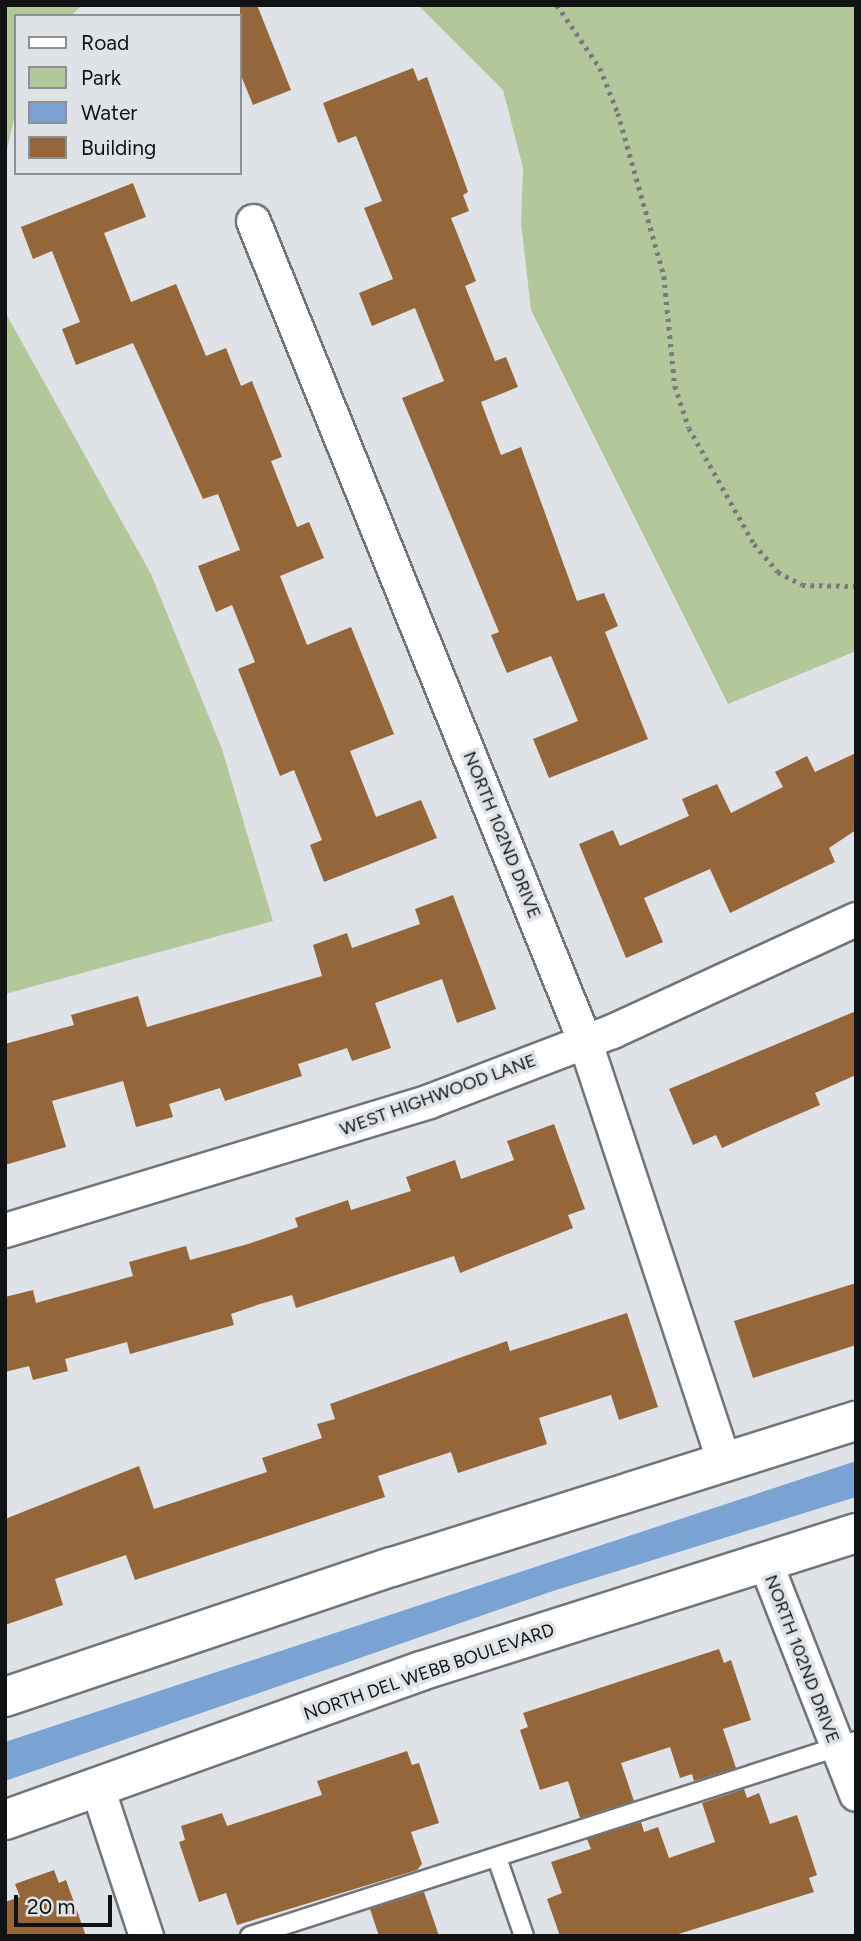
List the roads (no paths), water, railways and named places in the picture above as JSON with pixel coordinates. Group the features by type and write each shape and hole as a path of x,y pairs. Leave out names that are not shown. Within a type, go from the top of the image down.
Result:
{"street":[{"name":"NORTH 102ND DRIVE","path":"253,221 585,1042 723,1460"},
{"name":"WEST HIGHWOOD LANE","path":"5,1230 327,1135 585,1042 856,919"},
{"path":"5,1698 723,1460 856,1421"},
{"name":"NORTH DEL WEBB BOULEVARD","path":"5,1820 98,1790 421,1671 856,1533"},
{"name":"NORTH 102ND DRIVE","path":"765,1562 845,1745 856,1794"},
{"path":"98,1790 146,1936"}],"lane":[{"path":"250,1936 845,1745"},
{"path":"497,1858 524,1936"}],"water":[{"path":"856,1461 856,1497 550,1592 5,1781 5,1742"}]}
